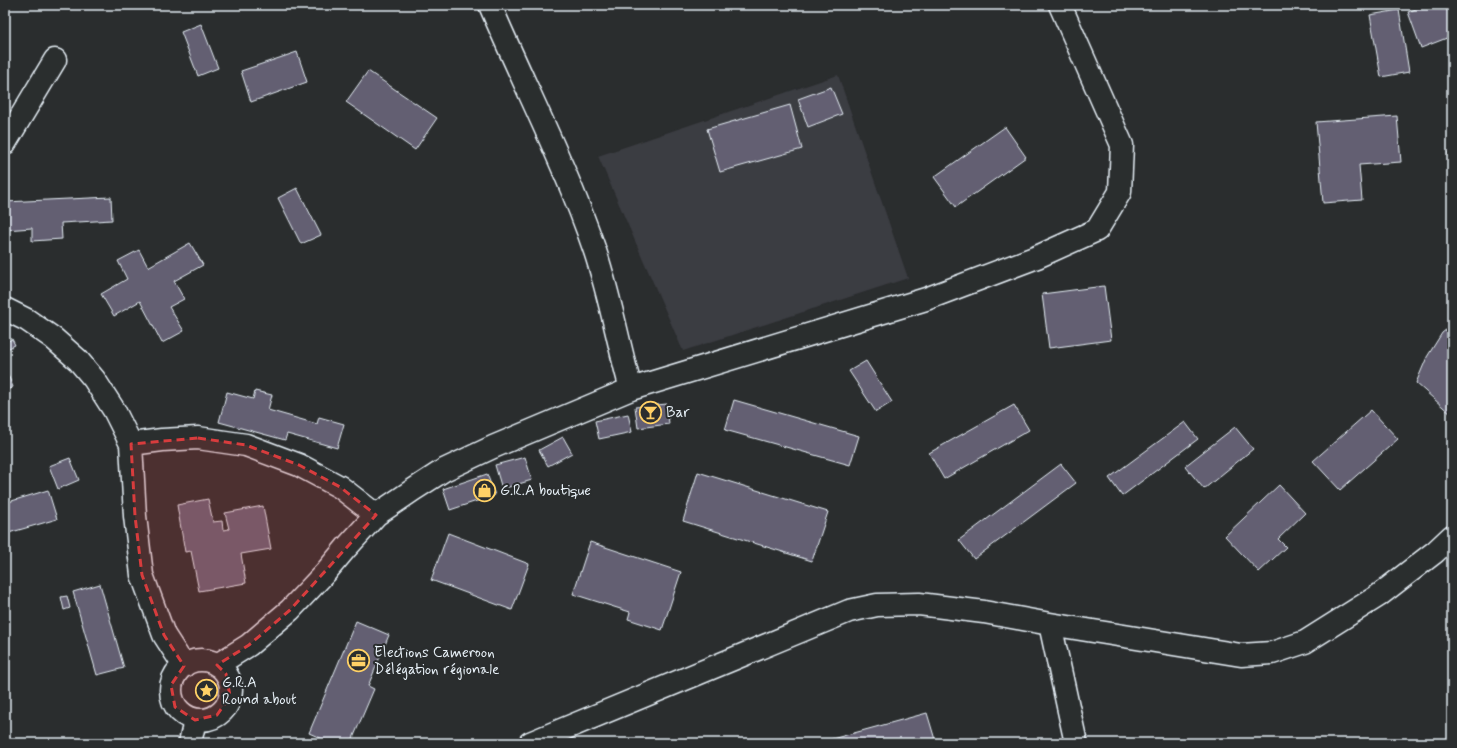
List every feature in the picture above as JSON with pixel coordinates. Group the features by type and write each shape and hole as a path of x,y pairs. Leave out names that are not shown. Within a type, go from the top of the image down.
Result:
{"street":[{"path":"490,5 560,160 595,251 606,287 621,355 631,389"},
{"path":"217,665 249,645 290,610 376,516 444,470 533,430 631,389 926,298 1037,257 1097,230 1120,192 1122,144 1060,5"},
{"path":"5,143 55,60"},
{"path":"5,309 27,320 53,338 78,360 94,379 114,410 131,444 135,516 142,575 164,635 184,666"},
{"path":"131,444 162,440 198,438 246,445 298,464 340,487 376,516"},
{"path":"542,741 849,611 878,604 926,605 984,612 1241,655 1272,653 1305,642 1378,596 1435,552 1452,536"},
{"path":"1050,624 1076,743"},
{"path":"194,661 206,661 217,665 226,674 230,684 230,696 226,707 217,715 206,720 195,720 184,715 176,707 171,696 171,685 176,674 184,666 194,661"},
{"path":"190,743 195,720"}],"highlighted area":[{"path":"198,438 246,445 299,465 340,487 376,515 290,610 249,645 217,665 226,674 230,696 217,715 195,720 175,707 171,685 184,666 164,635 142,575 135,516 131,444"}],"shaded area":[{"path":"838,75 908,278 683,351 598,156"}],"building":[{"path":"1426,5 1452,5 1452,36 1421,48 1408,12"},
{"path":"1399,10 1409,72 1381,77 1370,15"},
{"path":"201,24 218,68 198,76 181,32"},
{"path":"297,52 307,82 251,102 241,71"},
{"path":"368,71 437,118 415,150 346,102"},
{"path":"831,87 842,114 808,127 798,99"},
{"path":"790,105 802,149 720,172 707,129"},
{"path":"1397,116 1401,162 1359,165 1362,200 1323,203 1316,122"},
{"path":"1005,127 1026,157 956,207 934,177"},
{"path":"1452,151 1452,198 1448,152"},
{"path":"297,188 321,235 301,244 278,198"},
{"path":"111,197 112,220 61,223 62,239 32,241 32,228 5,230 5,202"},
{"path":"190,243 203,265 174,281 184,299 169,307 184,331 162,343 140,301 114,316 101,294 127,279 118,261 139,250 148,267"},
{"path":"1104,286 1111,340 1049,348 1042,294"},
{"path":"1452,325 1452,415 1416,383 1427,357 1442,333"},
{"path":"12,339 15,345 5,350 5,343"},
{"path":"866,361 892,402 876,412 849,371"},
{"path":"8,375 13,387 5,391 5,376"},
{"path":"255,391 272,395 268,410 317,424 319,417 344,424 337,448 287,434 285,440 219,422 227,392 253,399"},
{"path":"734,400 859,436 850,465 725,430"},
{"path":"667,404 669,424 638,428 635,407"},
{"path":"1014,405 1029,430 944,479 929,453"},
{"path":"1371,410 1398,439 1340,490 1313,461"},
{"path":"628,414 632,432 599,439 595,421"},
{"path":"1185,422 1198,439 1122,496 1109,478"},
{"path":"1235,427 1253,449 1204,489 1185,466"},
{"path":"563,437 572,453 548,466 539,450"},
{"path":"525,457 532,480 502,489 495,465"},
{"path":"70,458 79,480 58,489 49,466"},
{"path":"1061,464 1076,483 974,559 959,540"},
{"path":"698,472 828,512 812,561 683,521"},
{"path":"487,474 495,495 450,510 443,489"},
{"path":"1279,485 1305,513 1278,539 1286,547 1259,572 1225,536"},
{"path":"48,490 57,519 5,534 5,503"},
{"path":"208,499 213,522 222,521 223,530 229,529 225,513 263,506 271,549 241,554 246,583 199,591 191,551 185,552 177,505"},
{"path":"448,533 529,564 512,610 431,580"},
{"path":"590,542 681,572 662,630 628,619 630,612 573,594"},
{"path":"100,584 124,668 97,675 73,592"},
{"path":"67,596 70,608 64,610 61,597"},
{"name":"Elections Cameroon Délégation régionale","path":"356,621 389,635 368,686 374,689 351,743 332,743 309,733"},
{"path":"927,713 936,743 834,743 832,739"}],"place":[{"name":"Bar","path":"650,412"},
{"name":"G.R.A boutique","path":"485,490"},
{"name":"Elections Cameroon Délégation régionale","path":"359,661"},
{"name":"G.R.A Round about","path":"206,691"}]}
